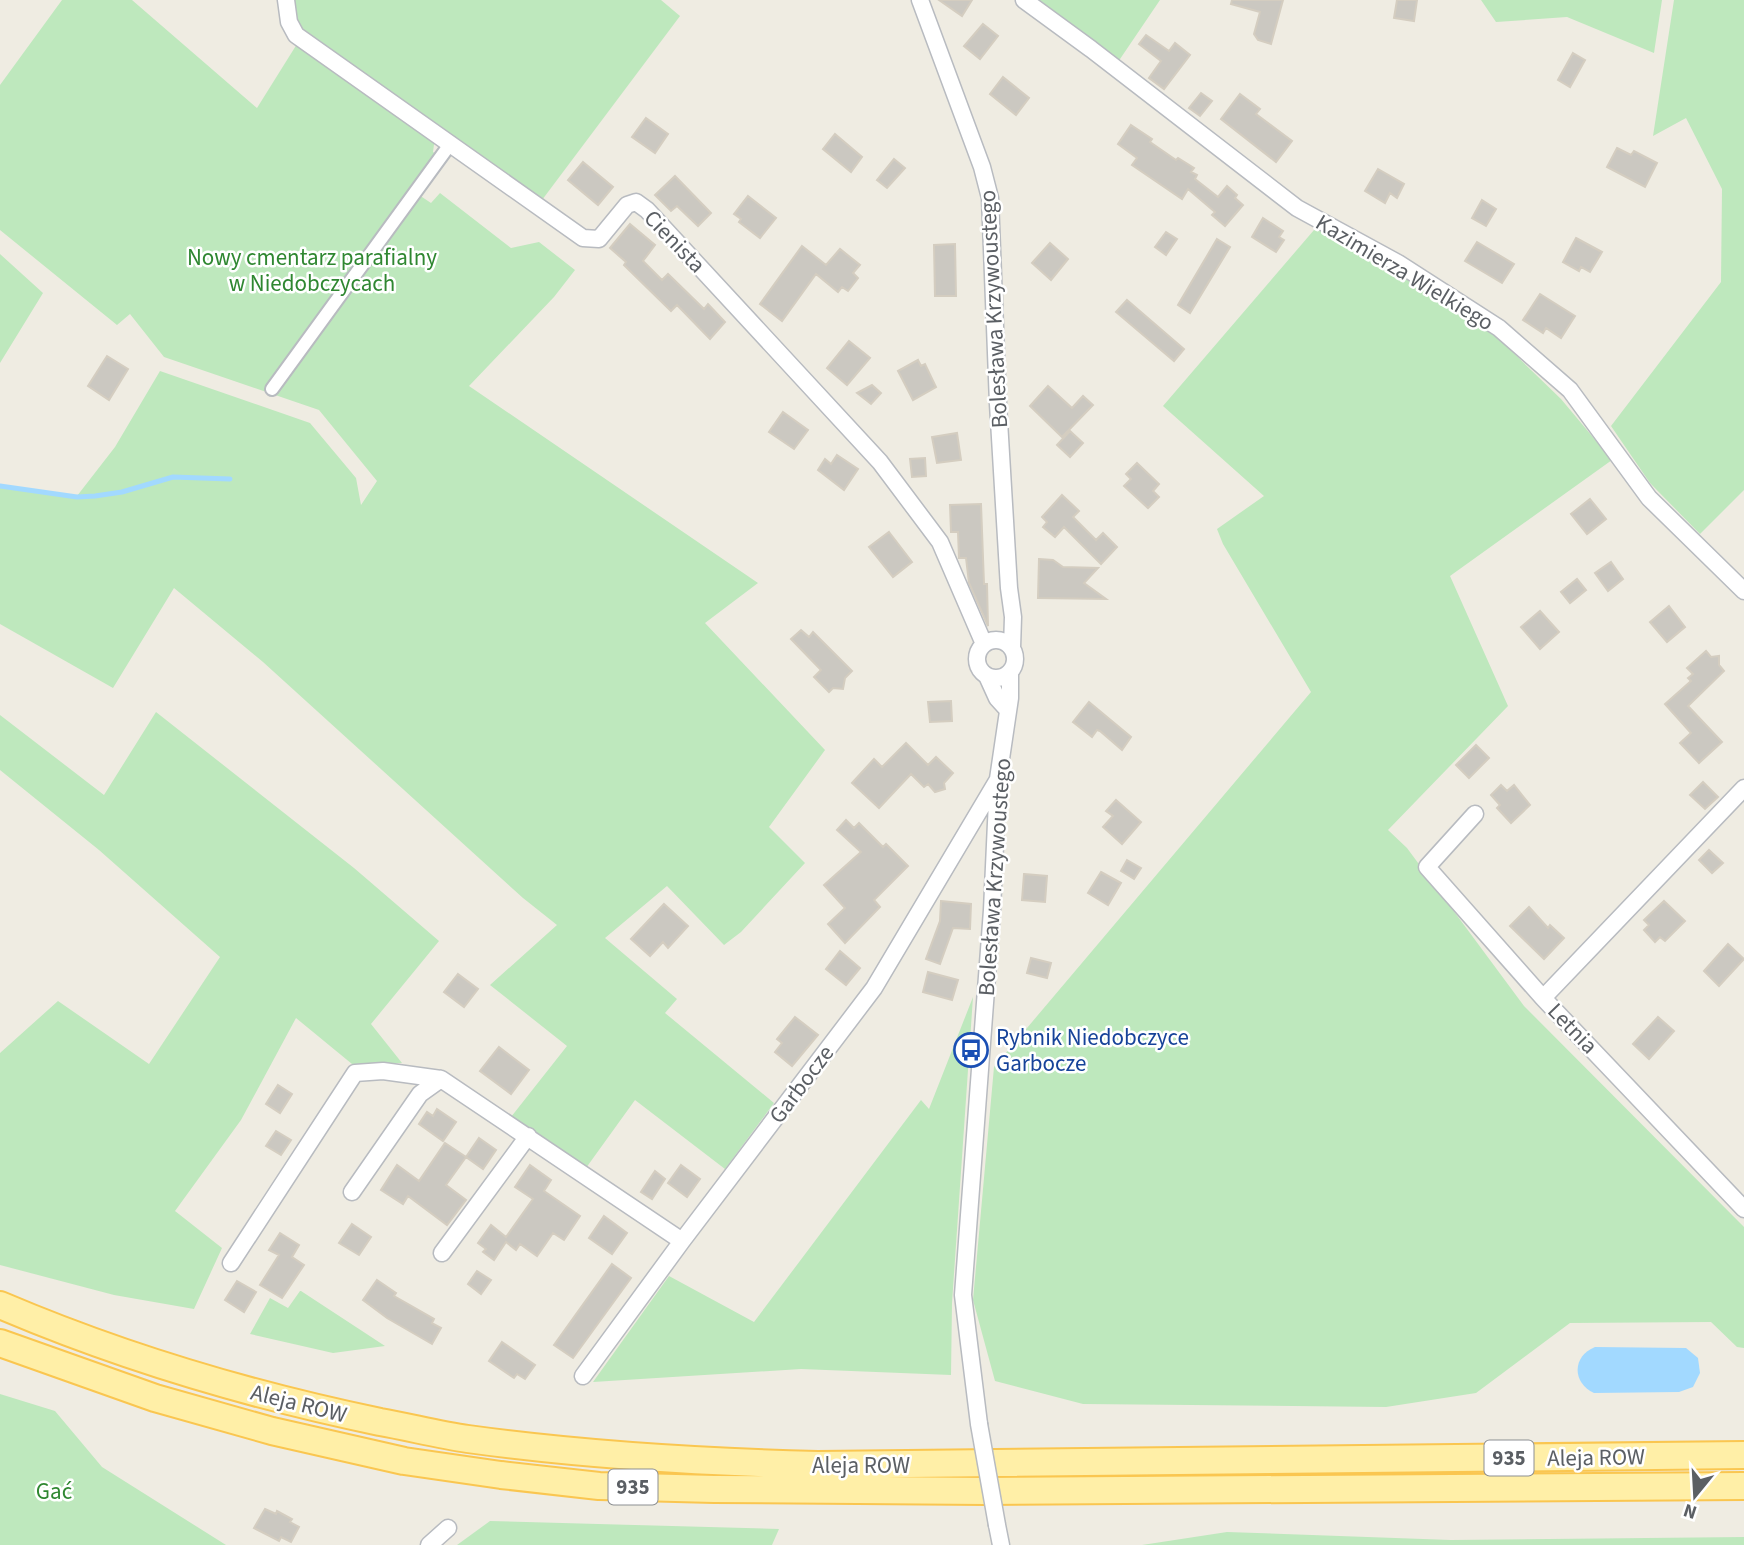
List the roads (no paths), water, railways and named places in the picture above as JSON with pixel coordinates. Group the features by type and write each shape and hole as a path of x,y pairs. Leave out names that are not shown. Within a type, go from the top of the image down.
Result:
{"main road":[{"name":"Aleja ROW","path":"0,1305 55,1328 212,1381 322,1410 466,1439 589,1453 727,1463 818,1465 1744,1455"},
{"name":"Aleja ROW","path":"0,1343 155,1398 272,1431 404,1461 599,1486 972,1491 1739,1487"}],"street":[{"name":"Cienista","path":"286,0 289,22 296,35 583,238 598,239 627,205 636,202 647,209 880,462 940,542 989,642"},
{"name":"Bolesława Krzywoustego","path":"920,0 982,167 990,198 998,404 1013,617 1012,648"},
{"name":"Kazimierza Wielkiego","path":"1024,0 1297,208 1398,263 1499,328 1570,390 1649,498 1744,590"},
{"path":"272,389 450,143"},
{"name":"Bolesława Krzywoustego","path":"989,642 1001,626 1009,588"},
{"path":"987,676 999,678 1010,672 1016,660 1012,648 1005,642 989,642 980,648 977,660 997,698 1007,709"},
{"name":"Bolesława Krzywoustego","path":"1001,1545 979,1424 963,1295 992,910 998,779 1010,672"},
{"name":"Garbocze","path":"583,1376 874,988 998,779"},
{"name":"Letnia","path":"1744,788 1544,998 1744,1209"},
{"path":"1475,814 1427,867 1544,998"},
{"path":"231,1263 355,1073 383,1070 441,1079 682,1241"},
{"path":"352,1192 420,1094 441,1079"},
{"path":"442,1253 528,1136"},
{"path":"429,1545 448,1528"}],"water":[{"path":"1595,1347 1686,1348 1698,1358 1700,1373 1693,1387 1679,1392 1594,1393 1582,1383 1578,1370 1582,1357"}],"waterway":[{"path":"0,486 77,497 122,492 173,477 230,479"}],"place":[{"name":"Rybnik Niedobczyce Garbocze","path":"971,1050"}],"park label":[{"name":"Nowy cmentarz parafialny w Niedobczycach","path":"312,270"},
{"name":"Gać","path":"54,1491"}]}
